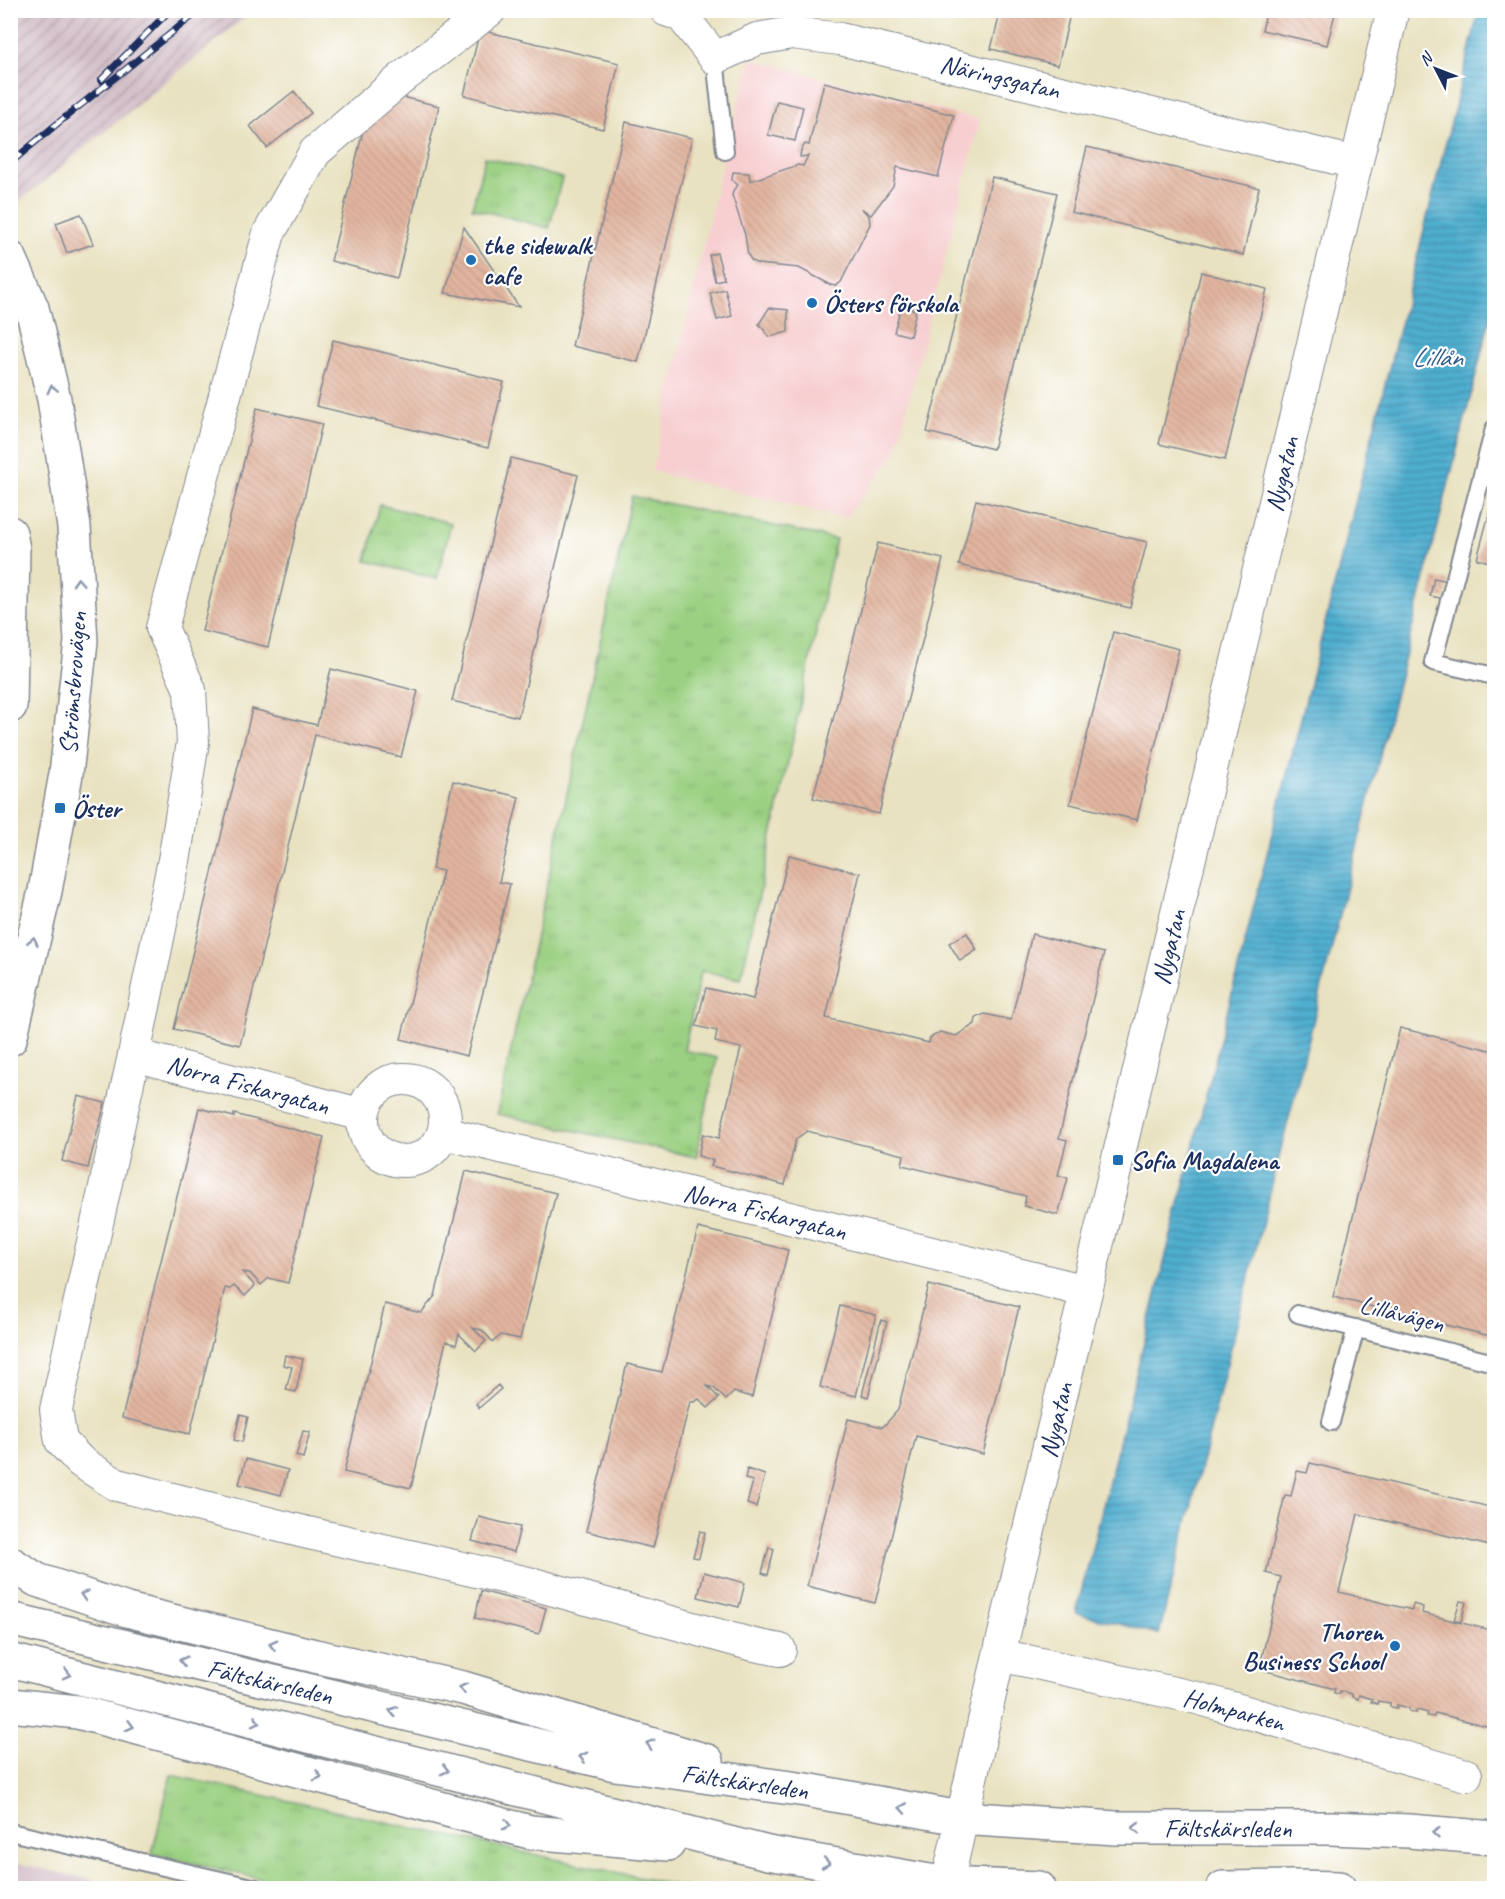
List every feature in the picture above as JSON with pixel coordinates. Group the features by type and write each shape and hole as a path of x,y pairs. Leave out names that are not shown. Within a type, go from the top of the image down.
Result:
{"main road":[{"name":"Strömsbrovägen","path":"10,258 32,308 54,399 74,527 81,641 66,774 45,891 10,1039"},
{"path":"10,533 13,549 10,706"},
{"path":"10,1563 37,1580 127,1610 315,1656 463,1688 806,1790"},
{"name":"Fältskärsleden","path":"10,1619 615,1764 806,1790 960,1818 1116,1828 1409,1830 1494,1838"},
{"name":"Fältskärsleden","path":"10,1659 768,1853 948,1886 1039,1888"},
{"path":"10,1705 78,1712 530,1832 768,1853"},
{"path":"1223,1888 1339,1888"}],"street":[{"path":"490,10 402,78 315,152 269,233 162,628 190,690 193,742 175,855 56,1410 61,1441 81,1462 117,1485 304,1532 532,1584 780,1650"},
{"path":"666,10 681,15 715,58"},
{"name":"Nygatan","path":"948,1886 960,1818 1393,10"},
{"name":"Näringsgatan","path":"715,58 757,39 792,33 840,39 1356,163"},
{"name":"Norra Fiskargatan","path":"134,1054 363,1115"},
{"name":"Norra Fiskargatan","path":"405,1078 420,1081 434,1090 442,1102 446,1117 444,1132 437,1146 425,1156 411,1161 395,1160 381,1155 370,1144 364,1130 363,1115 368,1100 377,1088 390,1080 405,1078"},
{"name":"Norra Fiskargatan","path":"444,1132 1086,1291"},
{"name":"Holmparken","path":"999,1655 1197,1698 1466,1775"}],"lane":[{"path":"715,58 725,151"},
{"path":"1494,429 1433,662 1494,676"},
{"name":"Lillåvägen","path":"1298,1314 1494,1363"},
{"path":"1331,1422 1356,1328"},
{"path":"10,1832 256,1888"}],"shaded area":[{"path":"11,10 253,10 253,11 11,208"},
{"name":"Östers förskola","path":"751,59 980,120 895,455 845,518 652,471 725,151"},
{"path":"11,1862 75,1876 127,1888 11,1888"}],"green space":[{"path":"485,157 562,178 549,228 472,208"},
{"path":"632,496 836,539 741,979 701,971 684,1050 717,1058 696,1157 497,1114"},
{"path":"380,505 451,523 437,579 366,561"},
{"path":"171,1775 688,1888 302,1888 152,1854"}],"water":[{"name":"Lillån","path":"1479,11 1494,11 1494,303 1159,1634 1076,1613"}],"building":[{"path":"1001,10 1071,10 1058,65 991,49"},
{"path":"1267,10 1336,10 1327,45 1262,30"},
{"path":"480,30 619,63 603,129 464,95"},
{"path":"824,82 954,115 938,177 897,167 893,186 871,215 861,208 869,216 870,224 841,282 836,286 799,268 758,264 752,261 748,255 745,235 732,195 738,185 732,180 733,172 749,173 750,181 798,165 803,166 808,156 800,157 801,150 805,144 809,145"},
{"path":"373,90 439,106 397,278 331,261"},
{"path":"294,91 311,113 267,148 250,126"},
{"path":"777,101 803,107 795,141 768,135"},
{"path":"626,122 692,138 638,362 572,346"},
{"path":"1087,147 1259,188 1243,255 1071,212"},
{"path":"992,177 1057,193 993,449 927,432"},
{"path":"81,214 93,244 67,253 56,223"},
{"name":"the sidewalk cafe","path":"464,227 519,307 445,293"},
{"path":"717,253 724,279 715,281 709,255"},
{"path":"1201,272 1267,289 1225,460 1159,444"},
{"path":"725,289 732,316 717,320 710,293"},
{"path":"901,306 916,310 910,336 894,332"},
{"path":"769,308 788,310 788,332 770,337 759,324"},
{"path":"333,340 504,382 488,448 316,406"},
{"path":"257,408 322,424 268,647 202,631"},
{"path":"511,458 578,475 518,717 452,701"},
{"path":"1494,495 1494,563 1477,559"},
{"path":"976,500 1147,542 1130,608 959,565"},
{"path":"878,543 943,559 879,814 813,798"},
{"path":"1434,578 1449,581 1445,599 1430,596"},
{"path":"1113,632 1179,649 1137,820 1070,804"},
{"path":"331,669 418,691 401,757 315,735 240,1045 174,1029 252,709 317,725"},
{"path":"453,781 519,797 499,882 510,884 467,1056 401,1039 443,871 432,869"},
{"path":"789,855 860,873 826,1018 929,1043 930,1038 940,1032 956,1036 975,1024 976,1018 985,1014 1011,1020 1032,934 1104,953 1059,1138 1067,1140 1058,1175 1068,1178 1058,1215 1024,1206 1026,1196 902,1165 904,1155 807,1131 796,1139 785,1185 711,1166 713,1160 698,1156 703,1134 719,1138 741,1048 715,1042 717,1031 696,1026 706,988 753,999"},
{"path":"967,933 977,950 960,961 949,943"},
{"path":"1400,1028 1494,1051 1494,1337 1333,1297"},
{"path":"78,1096 105,1103 88,1168 62,1161"},
{"path":"199,1108 234,1117 234,1114 324,1137 288,1283 269,1278 261,1285 250,1273 242,1272 255,1286 245,1296 234,1286 230,1289 225,1288 190,1434 122,1418"},
{"path":"466,1171 556,1193 520,1339 501,1335 493,1342 482,1330 473,1328 486,1341 476,1351 459,1334 456,1345 446,1341 411,1488 344,1472 385,1304 421,1313 435,1296"},
{"path":"698,1228 788,1250 752,1397 734,1392 726,1400 714,1388 707,1386 719,1398 708,1408 699,1399 690,1402 653,1548 586,1531 627,1364 662,1372"},
{"path":"929,1285 1019,1307 983,1454 916,1436 875,1603 807,1586 848,1419 883,1427 898,1410"},
{"path":"840,1306 876,1315 856,1396 820,1387"},
{"path":"881,1320 887,1322 868,1397 862,1395"},
{"path":"285,1355 303,1359 296,1392 286,1390 292,1367 283,1365"},
{"path":"498,1385 501,1389 479,1408 476,1404"},
{"path":"240,1415 248,1417 242,1442 234,1440"},
{"path":"303,1431 310,1432 303,1458 296,1456"},
{"path":"246,1459 288,1470 281,1495 239,1484"},
{"path":"1310,1463 1494,1508 1494,1547 1358,1514 1339,1592 1412,1610 1413,1604 1423,1607 1422,1613 1494,1631 1494,1728 1435,1713 1434,1717 1427,1716 1428,1713 1417,1710 1416,1713 1409,1711 1409,1708 1397,1705 1397,1708 1390,1707 1390,1703 1378,1701 1377,1704 1371,1702 1372,1699 1359,1695 1358,1699 1352,1697 1352,1694 1340,1691 1339,1694 1334,1693 1335,1689 1259,1669 1281,1577 1266,1573 1285,1495 1291,1496 1297,1471 1307,1473"},
{"path":"747,1469 765,1475 756,1507 747,1504 753,1481 745,1479"},
{"path":"479,1517 520,1527 514,1552 472,1541"},
{"path":"700,1531 705,1532 699,1558 693,1557"},
{"path":"769,1547 774,1549 768,1575 762,1573"},
{"path":"704,1572 745,1583 739,1607 698,1597"},
{"path":"481,1591 546,1608 539,1634 475,1618"},
{"path":"1460,1601 1466,1602 1461,1622 1454,1620"}],"railway":[{"path":"101,80 170,10"},
{"path":"10,163 200,10"}],"place":[{"name":"the sidewalk cafe","path":"471,260"},
{"name":"Östers förskola","path":"812,303"},
{"name":"Öster","path":"60,808"},
{"name":"Sofia Magdalena","path":"1118,1160"},
{"name":"Thoren Business School","path":"1395,1646"}]}
